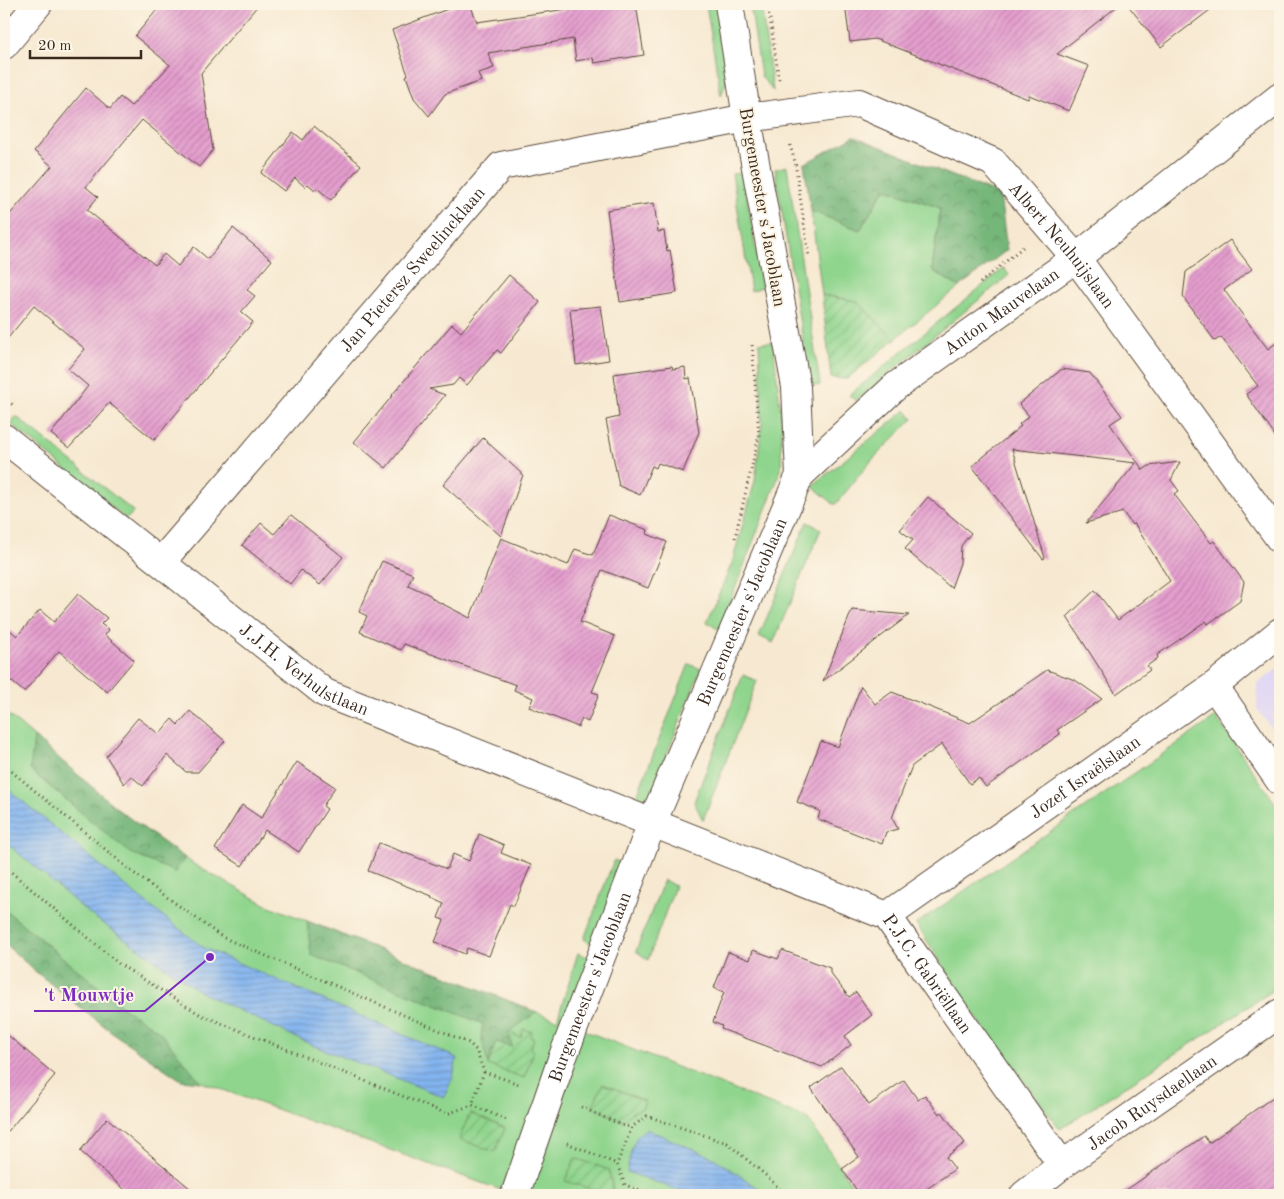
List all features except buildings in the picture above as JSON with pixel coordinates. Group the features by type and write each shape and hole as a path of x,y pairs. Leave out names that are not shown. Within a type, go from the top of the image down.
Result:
{"street":[{"path":"4,45 38,4"},
{"name":"Burgemeester s'Jacoblaan","path":"515,1195 562,1059 652,822 800,475 796,387 747,118 729,4"},
{"name":"Anton Mauvelaan","path":"800,475 896,386 1076,258 1280,97"},
{"name":"Albert Neuhuijslaan","path":"747,118 859,103 993,162 1076,258 1280,540"},
{"name":"Jan Pietersz Sweelincklaan","path":"161,562 501,166 747,118"},
{"name":"J.J.H. Verhulstlaan","path":"4,438 325,693 652,822"},
{"name":"Jozef Israëlslaan","path":"887,916 1214,686 1280,632"},
{"path":"1214,686 1280,781"},
{"name":"P.J.C. Gabriëllaan","path":"652,822 887,916 1062,1165"},
{"name":"Jacob Ruysdaellaan","path":"1024,1195 1062,1165 1280,1013"}],"path":[{"path":"768,4 781,90 782,113 794,162 809,259"},
{"path":"974,287 1048,226"},
{"path":"731,546 735,537 759,435 752,339"},
{"path":"4,765 135,874 222,937 469,1044 476,1050 484,1072 472,1105"},
{"path":"4,866 119,964 201,1015 447,1114 472,1105 510,1121"},
{"path":"484,1072 522,1085"},
{"path":"590,1111 624,1126 632,1127"},
{"path":"653,1195 625,1184 617,1164 632,1127 647,1116 727,1144 769,1178 785,1195"},
{"path":"577,1147 617,1164"}],"shaded area":[{"path":"1280,667 1280,740 1257,709 1258,683"}],"green space":[{"path":"706,4 717,4 727,79 721,96"},
{"path":"750,4 761,4 773,91 761,76"},
{"path":"854,136 1000,195 1007,250 959,287 932,270 940,208 885,188 860,230 811,211 804,164"},
{"path":"787,166 820,385 810,386 775,169"},
{"path":"743,173 762,287 751,291 732,174"},
{"path":"885,188 940,208 932,270 959,287 895,339 856,301 822,295 811,211 860,230"},
{"path":"1004,268 1009,275 856,401 849,395"},
{"path":"822,295 856,301 895,339 847,379 831,378"},
{"path":"773,342 782,421 781,470 719,630 707,622 732,563 755,481 762,423 759,343"},
{"path":"906,410 913,419 872,460 835,505 812,486"},
{"path":"16,416 134,512 126,519 11,424"},
{"path":"807,522 821,529 773,643 759,636"},
{"path":"689,664 701,669 651,794 634,803"},
{"path":"743,675 757,681 703,820 694,802"},
{"path":"4,711 121,812 195,865 267,905 557,1020 578,953 590,958 568,1024 808,1119 858,1195 515,1195 201,1082 117,1036 36,972 4,943"},
{"path":"1216,717 1280,810 1280,986 1060,1129 979,1021 916,924"},
{"path":"34,737 121,812 185,858 175,872 130,853 30,770"},
{"path":"614,860 626,865 595,947 584,939"},
{"path":"664,880 675,886 648,960 636,951"},
{"path":"4,909 124,1008 159,1031 201,1082 181,1080 117,1036 36,972 4,943"},
{"path":"307,921 537,1012 509,1032 513,1047 496,1042 488,1064 481,1036 483,1024 311,955"},
{"path":"523,1029 532,1032 530,1037 534,1039 530,1049 534,1051 524,1078 488,1065 496,1042 512,1047 509,1032 521,1038"},
{"path":"603,1084 645,1101 643,1108 631,1113 623,1121 592,1107"},
{"path":"470,1113 505,1128 495,1152 459,1139"},
{"path":"575,1158 609,1170 613,1189 607,1194 565,1181"}],"water":[{"path":"4,786 141,899 204,948 457,1058 453,1077 444,1097 312,1045 202,993 91,915 4,841"},
{"path":"646,1129 714,1158 766,1195 692,1195 627,1172 634,1142"}],"place":[{"name":"'t Mouwtje","path":"210,957"}]}
